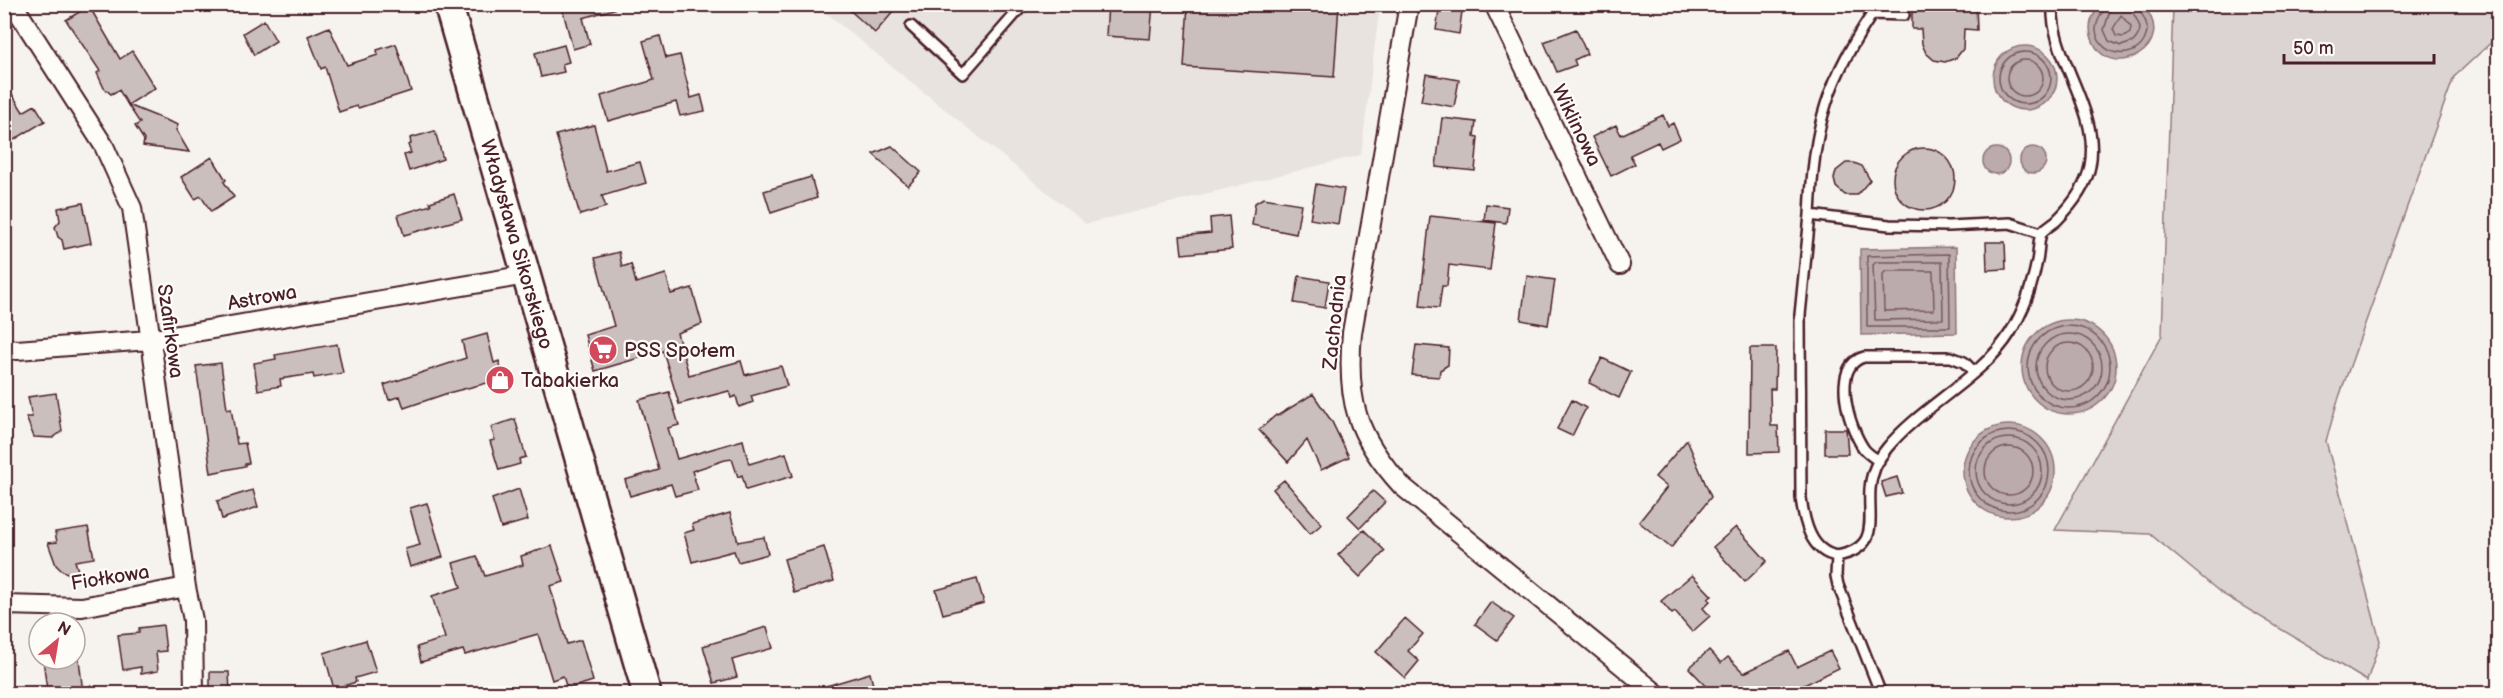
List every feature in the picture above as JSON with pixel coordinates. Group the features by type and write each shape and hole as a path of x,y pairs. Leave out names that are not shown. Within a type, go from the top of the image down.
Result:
{"main road":[{"name":"Władysława Sikorskiego","path":"448,4 647,693"}],"street":[{"name":"Szafirkowa","path":"13,4 104,146 132,208 149,339 186,587 193,620 194,693"},
{"name":"Zachodnia","path":"1409,4 1352,333 1350,382 1363,432 1379,459 1402,486 1657,693"},
{"name":"Wiklinowa","path":"1494,4 1620,265"},
{"name":"Astrowa","path":"4,348 16,350 149,339 525,275"},
{"name":"Fiołkowa","path":"4,605 82,607 186,587"}],"lane":[{"path":"911,26 963,74 1024,4"},
{"path":"1879,4 1842,63 1823,109 1814,154 1800,315 1803,512 1813,539 1824,552 1837,556 1859,547 1869,533 1870,489 1879,461 1887,448 2001,346 2023,309 2037,263 2041,233 2057,220 2087,178 2092,153 2087,119 2056,31 2053,4"},
{"path":"1872,14 1904,15"},
{"path":"1810,215 1889,225 1949,226 2010,223 2041,233"},
{"path":"1879,461 1865,451 1850,418 1846,387 1848,367 1851,362 1864,357 1951,357 1964,362 1973,371"},
{"path":"1837,556 1838,585 1881,693"}],"shaded area":[{"path":"816,5 1380,5 1361,155 1086,224"},
{"path":"2173,5 2498,5 2498,36 2454,77 2337,403 2326,441 2380,641 2367,681 2221,593 2150,534 2055,530 2162,335"}],"water":[{"path":"2101,5 2142,5 2152,20 2153,34 2148,46 2138,55 2126,59 2113,59 2101,53 2092,39 2090,25"},
{"path":"2025,46 2043,52 2051,60 2057,78 2051,96 2043,104 2025,110 2007,104 1999,96 1993,78 1999,60 2007,52"},
{"path":"2033,147 2042,151 2046,160 2042,169 2033,173 2024,169 2020,160 2024,151"},
{"path":"1996,148 2005,152 2009,161 2005,170 1996,174 1987,170 1983,161 1987,152"},
{"path":"1956,247 1957,333 1861,335 1860,249"},
{"path":"2069,320 2087,324 2102,334 2112,349 2116,367 2112,385 2102,400 2087,410 2069,414 2051,410 2036,400 2026,385 2022,367 2026,349 2036,334 2051,324"},
{"path":"2000,425 2018,425 2035,432 2048,445 2055,462 2055,480 2048,497 2035,510 2018,517 2000,517 1983,510 1970,497 1963,480 1963,462 1970,445 1983,432"}],"building":[{"path":"561,4 613,4 614,9 583,18 590,44 573,49"},
{"path":"843,4 900,4 875,33"},
{"path":"1108,4 1153,4 1150,39 1106,36"},
{"path":"1188,4 1339,4 1334,77 1184,67"},
{"path":"1440,4 1463,4 1459,34 1436,30"},
{"path":"1912,4 1976,4 1977,30 1964,29 1963,49 1956,58 1945,62 1934,60 1926,53 1922,44 1921,29 1912,29"},
{"path":"89,6 120,59 132,51 155,88 128,105 119,90 111,94 104,88 97,73 100,71 66,20"},
{"path":"264,20 276,41 254,55 243,33"},
{"path":"329,27 347,65 378,55 377,50 396,44 411,91 339,112 325,67 321,69 308,36"},
{"path":"1576,29 1587,54 1574,60 1576,65 1557,72 1544,42"},
{"path":"660,36 666,58 680,55 691,98 701,95 705,111 680,116 676,102 608,121 601,96 654,80 643,41"},
{"path":"564,45 569,62 562,64 564,72 541,77 535,53"},
{"path":"1426,74 1459,80 1454,107 1421,101"},
{"path":"4,81 23,112 35,105 45,121 4,146"},
{"path":"128,105 178,125 176,130 189,152 143,146 144,140 135,126 140,123"},
{"path":"1663,115 1668,126 1673,123 1680,139 1661,148 1658,142 1630,155 1635,164 1611,176 1592,137 1616,125 1621,135"},
{"path":"1442,118 1476,122 1474,136 1478,137 1475,171 1436,167"},
{"path":"594,125 606,171 640,162 646,183 602,196 606,207 580,215 556,135"},
{"path":"435,131 443,159 409,171 404,155 411,153 408,145 411,144 410,138"},
{"path":"892,146 921,172 908,186 873,154"},
{"path":"1918,148 1930,148 1946,157 1953,167 1955,179 1953,191 1946,201 1930,210 1918,210 1907,205 1898,196 1893,185 1893,173 1898,162 1907,153"},
{"path":"212,157 234,197 211,212 201,196 195,199 181,177"},
{"path":"1846,163 1862,166 1870,180 1857,195 1845,195 1836,187 1834,179 1836,171"},
{"path":"811,177 817,198 771,213 764,191"},
{"path":"1316,184 1344,189 1338,224 1310,219"},
{"path":"454,194 462,219 404,235 398,215 431,205 430,202"},
{"path":"1263,198 1301,204 1296,234 1252,225 1255,203"},
{"path":"83,203 91,243 64,249 55,227 60,221 58,208"},
{"path":"1486,204 1508,207 1506,223 1484,220"},
{"path":"1229,216 1232,249 1182,254 1180,236 1211,233 1210,218"},
{"path":"1430,216 1496,223 1490,270 1449,265 1447,286 1442,286 1439,308 1420,306"},
{"path":"1986,242 2005,242 2006,269 1987,270"},
{"path":"619,252 622,267 631,264 636,283 666,274 671,294 692,288 702,324 677,333 689,375 741,361 745,375 781,366 787,386 751,396 753,402 739,407 736,396 731,398 729,391 679,404 663,351 595,371 585,335 614,326 595,258"},
{"path":"1299,276 1329,281 1325,308 1294,303"},
{"path":"1527,276 1555,280 1548,325 1521,320"},
{"path":"487,334 494,363 499,361 503,379 448,393 404,408 400,396 389,400 384,385 466,358 462,341"},
{"path":"337,344 343,373 314,378 313,374 280,379 281,386 258,390 254,363 276,359 275,355"},
{"path":"1416,345 1449,348 1448,365 1440,370 1439,377 1412,375"},
{"path":"1750,348 1776,348 1775,389 1770,389 1771,426 1778,426 1779,452 1749,453"},
{"path":"1602,358 1631,372 1619,398 1589,383"},
{"path":"221,363 227,409 231,408 237,444 245,443 249,463 245,466 211,473 196,366"},
{"path":"669,392 679,425 668,428 677,459 743,440 749,464 786,453 793,476 746,490 742,475 738,477 732,459 692,471 698,490 675,496 671,484 630,496 625,480 659,470 639,400"},
{"path":"56,393 62,431 53,438 34,437 26,417 32,417 28,397"},
{"path":"1313,394 1332,422 1349,457 1321,470 1307,440 1288,462 1259,430 1276,415"},
{"path":"1572,400 1586,408 1572,436 1557,429"},
{"path":"515,419 526,457 519,459 520,464 499,470 490,441 495,440 491,427"},
{"path":"1825,429 1846,429 1848,454 1825,454"},
{"path":"1687,440 1711,497 1671,548 1639,522 1667,487 1655,477"},
{"path":"1897,477 1902,493 1886,497 1881,482"},
{"path":"1284,480 1322,524 1310,534 1273,489"},
{"path":"519,489 528,520 501,528 492,499"},
{"path":"253,490 258,507 222,519 217,501"},
{"path":"1373,491 1385,502 1360,528 1348,516"},
{"path":"427,503 443,557 410,567 405,549 420,545 410,508"},
{"path":"730,513 738,542 764,537 768,554 738,562 734,551 692,562 684,533 694,530 692,524"},
{"path":"88,527 94,558 75,561 81,580 56,565 48,543 57,542 55,532"},
{"path":"1736,527 1767,561 1745,582 1713,547"},
{"path":"1364,530 1385,551 1360,577 1338,555"},
{"path":"552,546 564,582 550,586 567,644 581,640 593,681 567,689 563,676 552,680 538,634 465,655 463,650 421,662 417,647 445,638 432,596 461,587 453,563 477,556 485,576 523,565 521,556"},
{"path":"824,547 834,581 794,593 784,559"},
{"path":"1692,575 1712,596 1703,608 1710,616 1692,632 1675,612 1672,614 1661,601"},
{"path":"977,579 984,603 943,614 936,590"},
{"path":"1491,602 1514,618 1497,640 1475,624"},
{"path":"1405,618 1423,634 1408,651 1419,661 1405,678 1376,652"},
{"path":"163,625 166,651 156,652 158,671 141,674 141,667 123,670 118,635 139,633 139,628"},
{"path":"767,627 773,648 732,660 737,677 714,683 703,646"},
{"path":"366,640 376,672 355,678 356,682 334,689 324,653"},
{"path":"1709,650 1721,663 1728,657 1744,673 1789,651 1797,667 1830,651 1839,668 1788,693 1713,693 1689,668"},
{"path":"45,671 80,671 83,693 65,693 64,688 47,690"},
{"path":"210,672 229,672 230,693 210,693"},
{"path":"870,673 875,693 817,693 816,689"}],"place":[{"name":"PSS Społem","path":"603,350"},
{"name":"Tabakierka","path":"500,380"}]}
